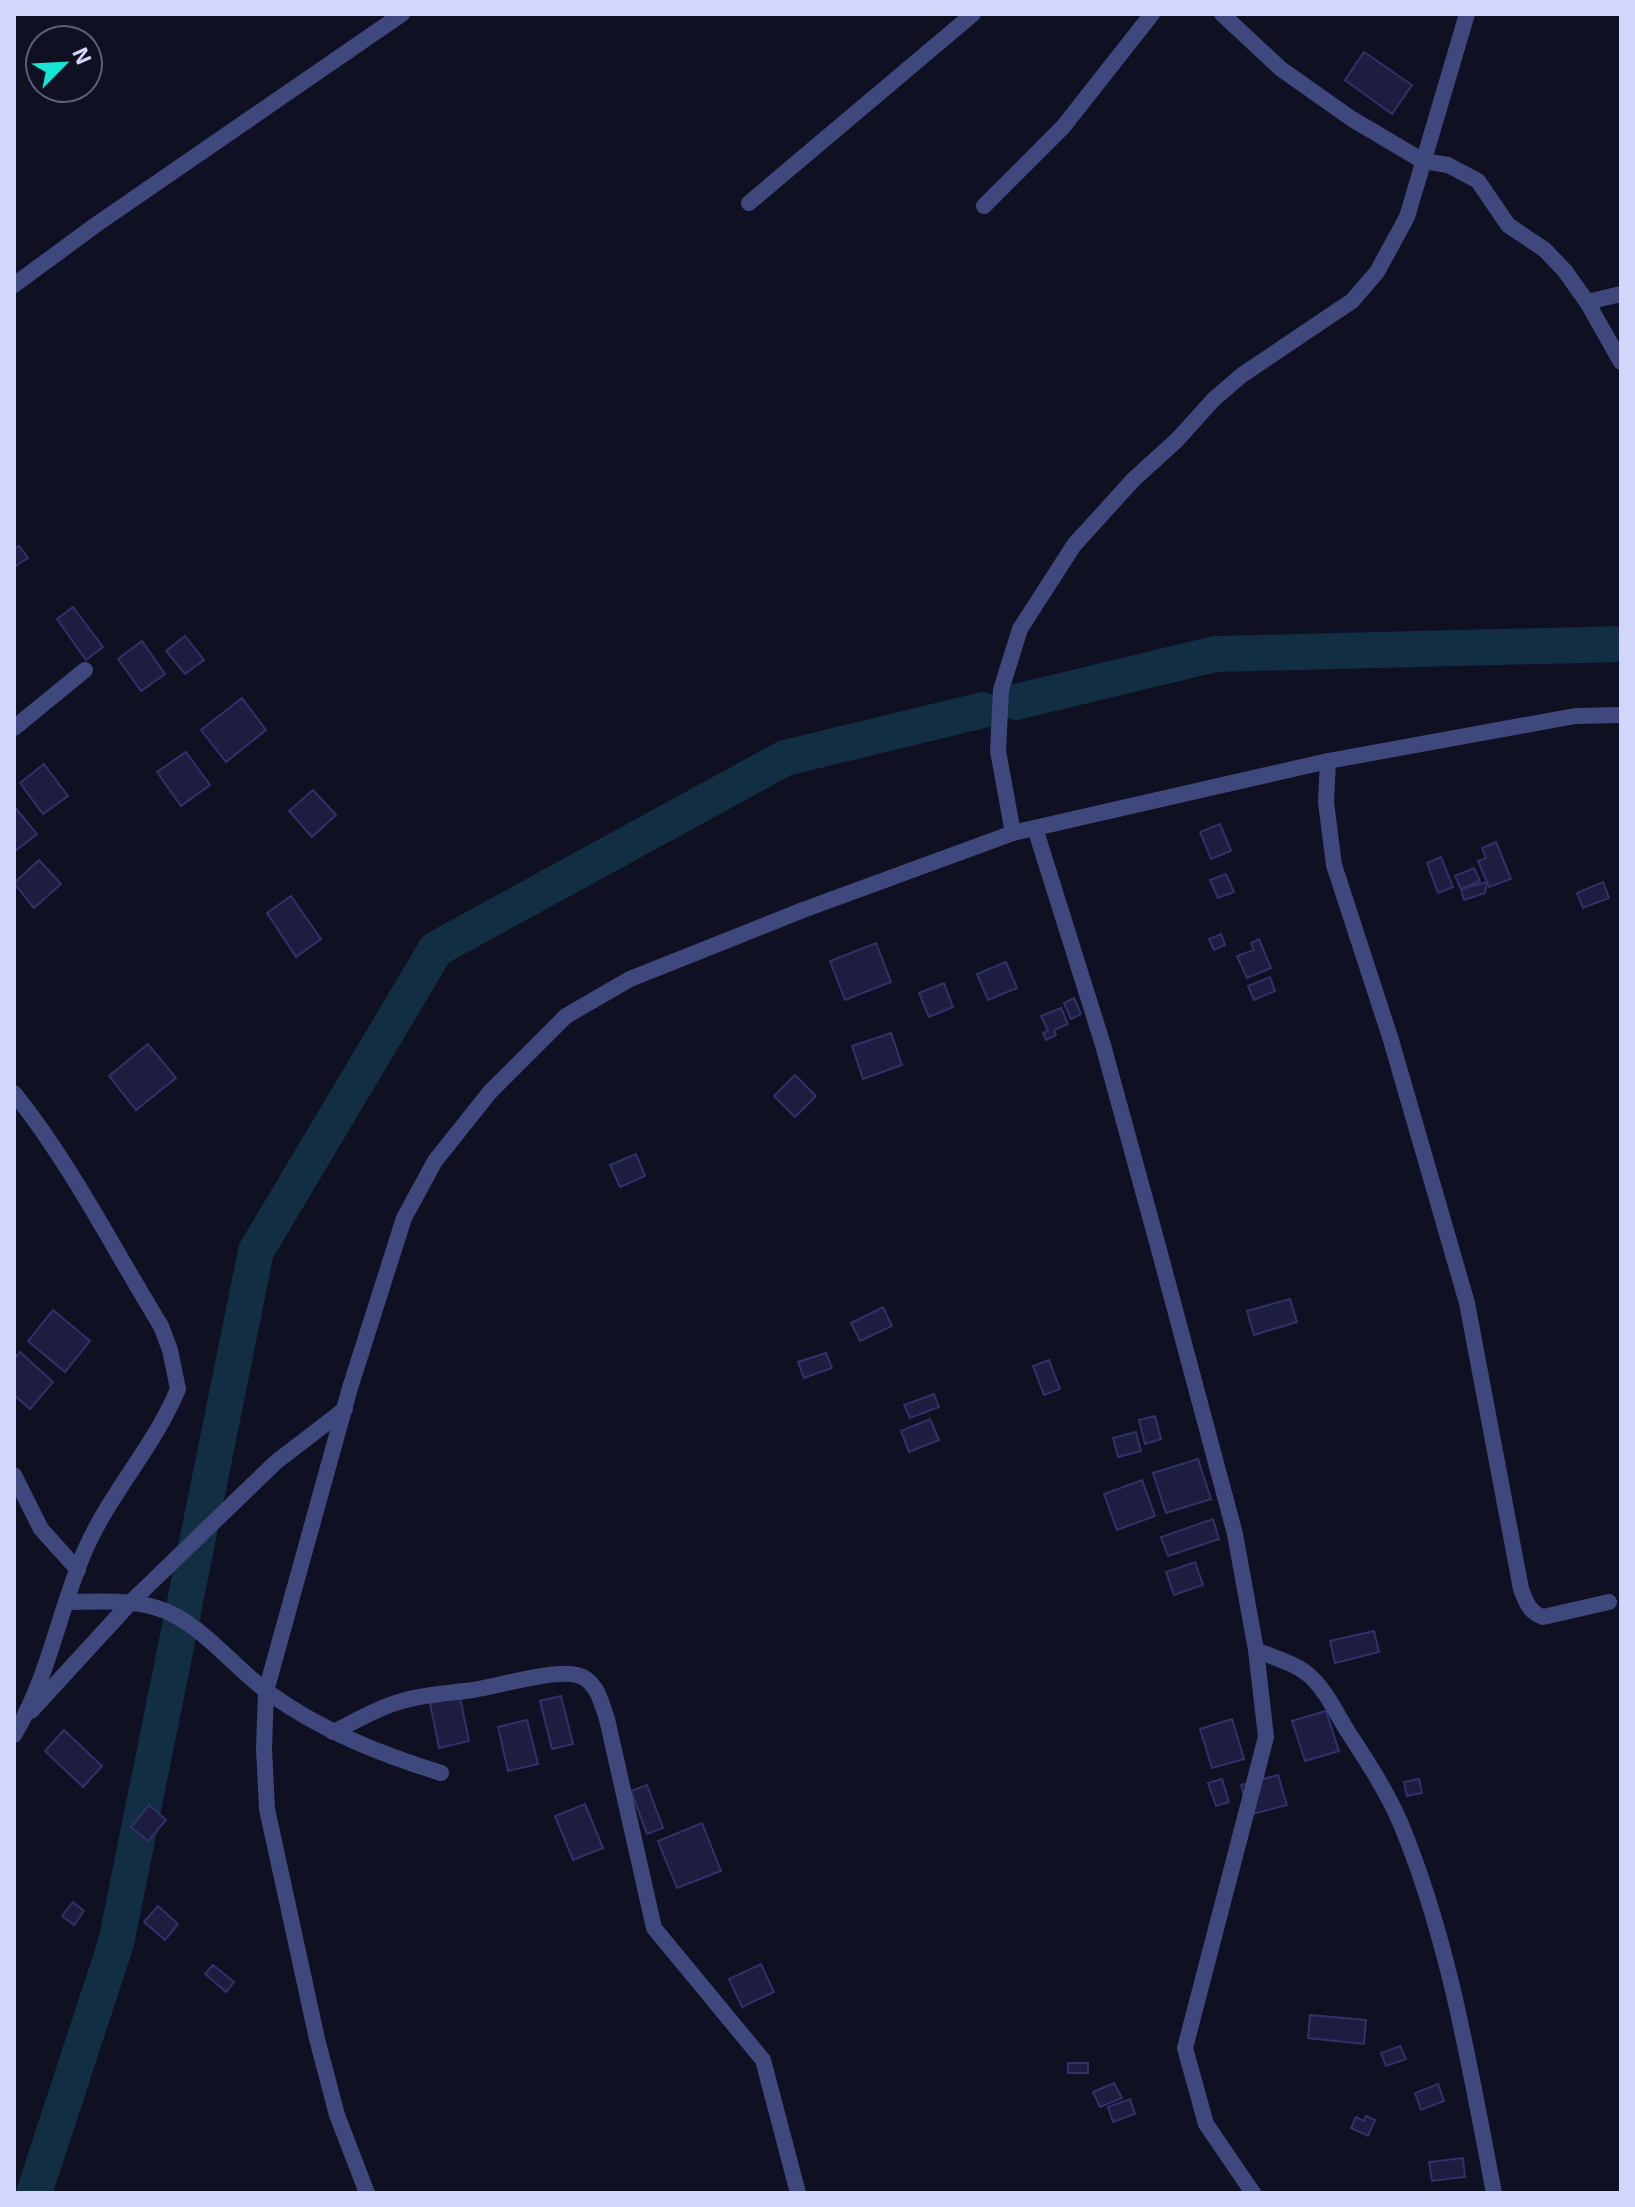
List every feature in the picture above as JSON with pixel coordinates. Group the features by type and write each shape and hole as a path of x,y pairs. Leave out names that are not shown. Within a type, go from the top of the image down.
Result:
{"street":[{"path":"14,285 402,14"},
{"path":"749,203 973,14"},
{"path":"984,206 1063,127 1152,14"},
{"path":"1222,14 1281,69 1352,119 1423,161 1448,165 1478,181 1508,225 1545,250 1565,271 1587,302 1621,362"},
{"path":"1013,833 998,751 1001,690 1020,629 1082,535 1214,399 1242,375 1352,301 1377,272 1407,217 1467,14"},
{"path":"1587,302 1621,294"},
{"path":"14,728 85,670"},
{"path":"367,2193 333,2100 267,1809 264,1749 266,1691 345,1409 404,1218 435,1161 490,1092 566,1016 630,979 803,910 1013,833 1328,761 1575,716 1621,715"},
{"path":"1328,761 1326,802 1334,865 1391,1040 1467,1303 1521,1589 1527,1604 1535,1614 1543,1617 1609,1602"},
{"path":"1035,828 1103,1045 1158,1246 1235,1534 1256,1650 1266,1737 1185,2048 1206,2124 1253,2193"},
{"path":"14,1093 39,1124 161,1326 170,1350 178,1389 87,1546 48,1662 18,1728"},
{"path":"18,1728 131,1602 276,1462 345,1409"},
{"path":"14,1475 41,1529 78,1570"},
{"path":"66,1602 131,1602 160,1608 188,1625 266,1691 333,1732 383,1755 441,1773"},
{"path":"1256,1650 1296,1666 1323,1690 1373,1769 1399,1820 1424,1887 1458,2011 1494,2193"},
{"path":"333,1732 403,1700 435,1693 559,1674 577,1675 590,1682 599,1695 607,1719 654,1928 763,2060 798,2193"}],"building":[{"path":"1364,52 1412,85 1392,114 1345,80"},
{"path":"19,546 28,558 14,567 14,549"},
{"path":"73,607 103,647 86,660 57,619"},
{"path":"185,636 204,660 185,674 166,651"},
{"path":"142,641 165,674 141,691 118,659"},
{"path":"242,698 266,730 226,762 201,730"},
{"path":"186,752 210,785 181,806 157,772"},
{"path":"44,764 68,796 43,814 20,783"},
{"path":"313,790 336,815 312,837 289,811"},
{"path":"14,806 37,834 14,852"},
{"path":"1220,824 1231,851 1211,859 1200,832"},
{"path":"1496,842 1511,879 1489,887 1478,861 1486,858 1482,848"},
{"path":"1441,857 1453,887 1438,893 1427,863"},
{"path":"39,860 61,884 34,908 14,883"},
{"path":"1474,868 1480,881 1461,889 1455,876"},
{"path":"1226,874 1234,892 1218,898 1210,880"},
{"path":"1487,882 1485,893 1464,900 1461,889"},
{"path":"1603,882 1609,898 1583,908 1577,893"},
{"path":"291,896 321,939 296,957 267,913"},
{"path":"1221,934 1225,945 1214,950 1209,939"},
{"path":"1259,939 1271,968 1247,978 1237,956 1254,950 1251,943"},
{"path":"876,943 891,982 845,1000 830,961"},
{"path":"1006,962 1017,988 988,1000 977,974"},
{"path":"1270,977 1275,991 1254,1000 1248,986"},
{"path":"944,983 953,1007 929,1017 919,993"},
{"path":"1074,998 1081,1014 1071,1019 1064,1003"},
{"path":"1061,1008 1068,1024 1054,1030 1056,1035 1046,1040 1043,1033 1048,1031 1041,1016"},
{"path":"891,1033 902,1065 863,1079 852,1046"},
{"path":"148,1044 176,1078 136,1110 109,1076"},
{"path":"795,1075 816,1096 795,1117 774,1096"},
{"path":"636,1154 645,1176 620,1187 610,1165"},
{"path":"1290,1299 1297,1322 1254,1335 1247,1311"},
{"path":"883,1307 892,1326 860,1341 851,1323"},
{"path":"53,1310 90,1341 65,1372 28,1341"},
{"path":"20,1352 53,1382 30,1409 14,1395 14,1359"},
{"path":"826,1353 832,1368 804,1378 798,1362"},
{"path":"1049,1360 1060,1389 1044,1395 1033,1366"},
{"path":"934,1394 939,1407 910,1418 904,1405"},
{"path":"1155,1416 1161,1439 1145,1444 1139,1420"},
{"path":"930,1419 939,1440 909,1452 901,1431"},
{"path":"1136,1432 1141,1451 1118,1457 1113,1438"},
{"path":"1198,1459 1211,1499 1166,1513 1153,1473"},
{"path":"1142,1480 1155,1516 1117,1530 1104,1494"},
{"path":"1213,1519 1219,1539 1168,1556 1161,1537"},
{"path":"1195,1562 1203,1585 1174,1595 1166,1572"},
{"path":"1374,1631 1379,1652 1335,1663 1330,1641"},
{"path":"561,1696 573,1744 552,1749 540,1701"},
{"path":"460,1697 469,1741 439,1748 430,1703"},
{"path":"1326,1711 1339,1751 1305,1761 1292,1721"},
{"path":"1232,1719 1244,1759 1212,1768 1200,1729"},
{"path":"527,1720 538,1764 508,1771 498,1727"},
{"path":"64,1730 102,1766 83,1787 45,1751"},
{"path":"1278,1775 1287,1805 1249,1815 1241,1785"},
{"path":"1222,1779 1229,1802 1216,1806 1208,1783"},
{"path":"1419,1779 1422,1793 1407,1796 1404,1782"},
{"path":"647,1785 663,1828 647,1834 631,1791"},
{"path":"585,1804 603,1848 573,1860 555,1816"},
{"path":"149,1805 166,1820 148,1841 131,1827"},
{"path":"702,1823 721,1871 677,1888 658,1841"},
{"path":"73,1902 84,1911 74,1925 62,1916"},
{"path":"158,1906 178,1924 165,1940 144,1922"},
{"path":"761,1964 774,1992 742,2007 729,1979"},
{"path":"213,1965 234,1982 226,1992 205,1974"},
{"path":"1310,2015 1366,2020 1364,2044 1308,2038"},
{"path":"1400,2046 1406,2059 1386,2066 1381,2053"},
{"path":"1068,2063 1088,2063 1088,2073 1068,2073"},
{"path":"1114,2083 1122,2098 1100,2107 1093,2092"},
{"path":"1438,2084 1444,2101 1421,2110 1415,2093"},
{"path":"1130,2099 1135,2114 1113,2122 1108,2107"},
{"path":"1366,2116 1375,2120 1368,2136 1351,2128 1356,2117 1364,2121"},
{"path":"1463,2158 1465,2177 1432,2181 1429,2162"}],"waterway":[{"path":"1016,702 1215,654 1621,644"},
{"path":"34,2193 116,1943 256,1251 436,949 785,758 983,710"}]}
